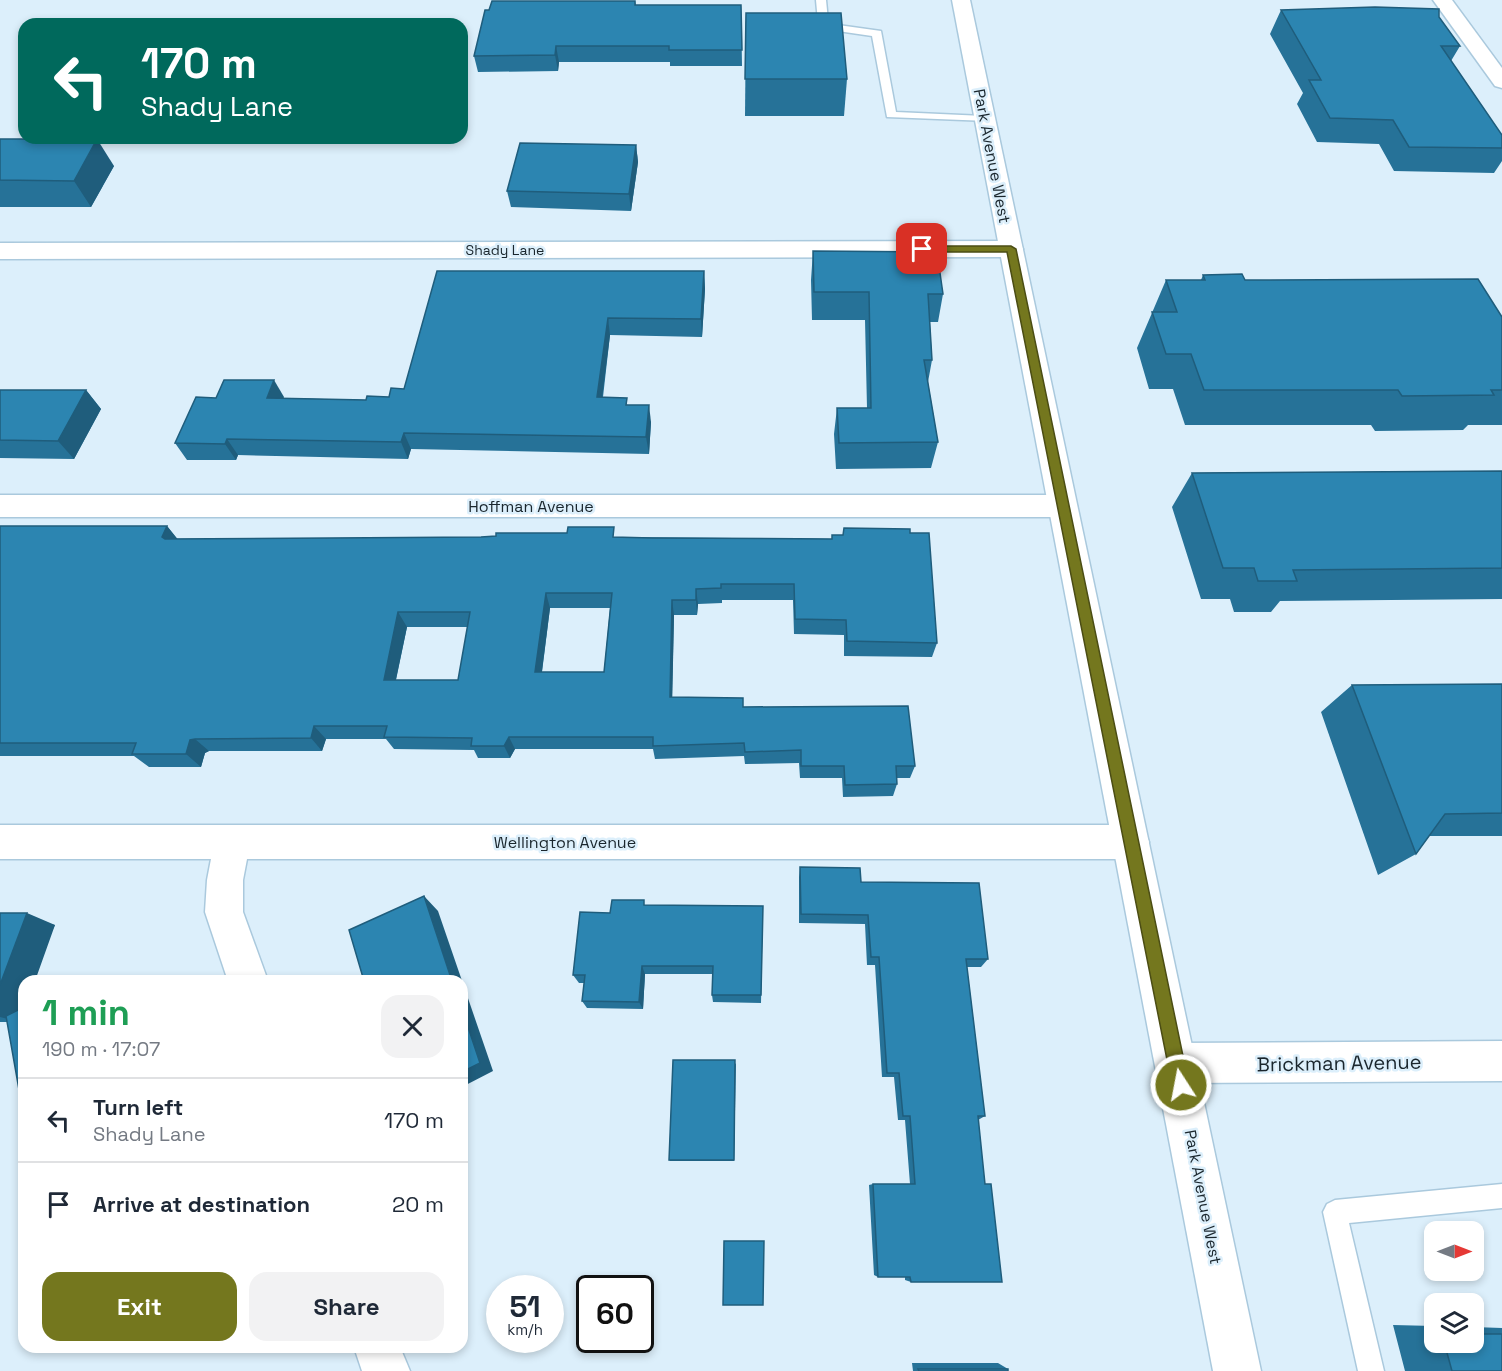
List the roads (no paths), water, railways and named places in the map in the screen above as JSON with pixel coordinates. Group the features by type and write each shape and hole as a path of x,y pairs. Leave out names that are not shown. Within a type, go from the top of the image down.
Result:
{"street":[{"name":"Park Avenue West","path":"961,0 1177,1063 1237,1371"},
{"path":"1442,0 1502,82"},
{"name":"Shady Lane","path":"0,251 1011,249"},
{"name":"Hoffman Avenue","path":"0,506 1062,506"},
{"name":"Wellington Avenue","path":"0,842 1131,842"},
{"path":"232,842 225,880 224,912 246,975"},
{"name":"Brickman Avenue","path":"1177,1063 1502,1061"},
{"path":"379,1353 386,1371"}],"lane":[{"path":"821,0 823,22 828,27 877,33 891,115 984,118"},
{"path":"1371,1371 1335,1212 1502,1196"}]}
